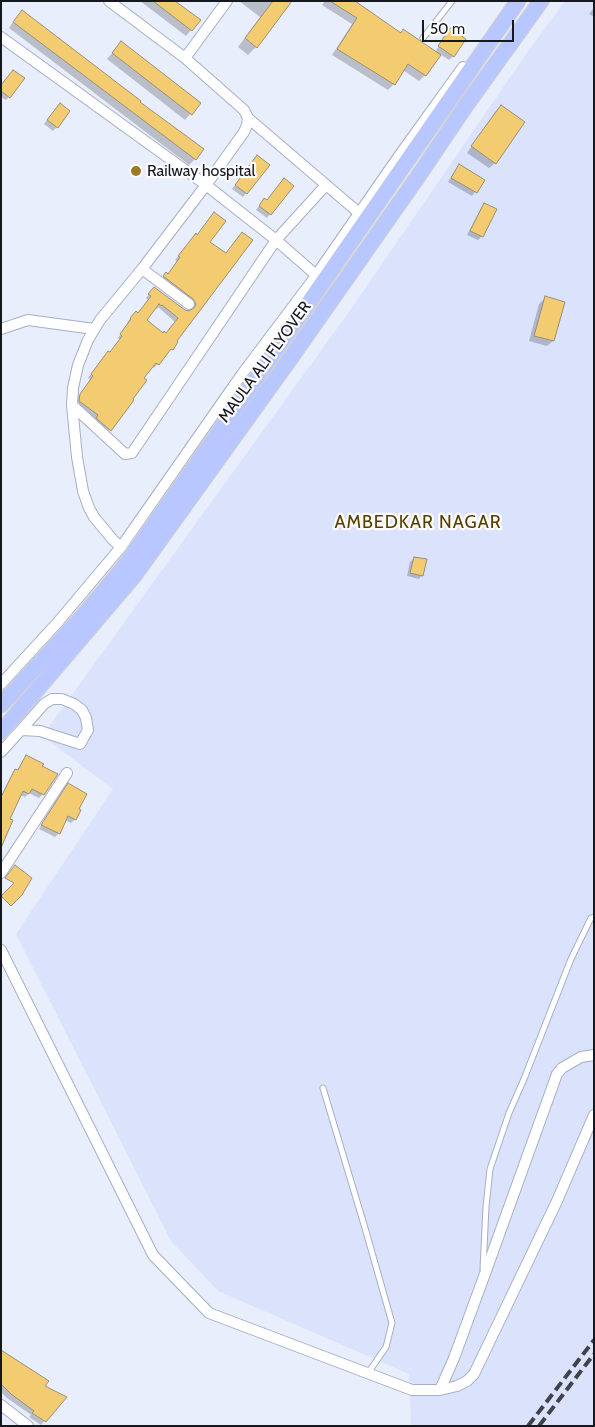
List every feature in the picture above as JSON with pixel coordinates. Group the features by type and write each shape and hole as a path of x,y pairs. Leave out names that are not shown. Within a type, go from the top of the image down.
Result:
{"main road":[{"name":"MAULA ALI FLYOVER","path":"1,732 134,576 290,359 467,104 542,1"},
{"name":"MAULA ALI FLYOVER","path":"1,705 82,617 123,568 239,403 512,2"}],"street":[{"path":"109,1 185,58 244,110 248,118 359,213"},
{"path":"185,58 227,1"},
{"path":"1,684 58,622 121,548 242,374 316,275 401,153 512,2"},
{"path":"1,37 206,185 276,240 316,275"},
{"path":"121,548 94,517 84,491 77,457 72,405 73,388 78,365 88,340 100,320 142,269 206,185 244,132 248,118"},
{"path":"72,405 125,454 132,453 276,240 326,184"},
{"path":"142,269 189,304"},
{"path":"1,329 28,320 94,329"},
{"path":"1,752 44,704 52,700 62,699 82,710 86,718 88,730 80,744 40,731 21,730"},
{"path":"1,873 66,773"},
{"path":"1,950 153,1255 210,1312 412,1390 440,1390 457,1386 467,1381 474,1374 557,1201 594,1115"},
{"path":"440,1390 454,1358 557,1074 562,1068 581,1057 594,1055"},
{"path":"1,1405 28,1426"}],"lane":[{"path":"423,38 452,1"},
{"path":"482,1282 490,1169 509,1113 524,1080 567,968 591,918 594,917"},
{"path":"323,1088 392,1324 386,1347 368,1373"}],"shaded area":[{"path":"565,1 594,1 594,1426 411,1426 409,1374 218,1291 171,1241 16,934 113,789 42,736 351,309 524,57"}],"building":[{"path":"153,1 175,1 201,20 192,31"},
{"path":"273,1 292,1 257,48 245,38"},
{"path":"330,1 355,1 401,33 403,29 441,55 426,76 408,64 395,85 337,49 357,18"},
{"path":"22,10 204,149 196,160 13,22"},
{"path":"450,28 466,39 454,57 438,46"},
{"path":"121,41 201,103 192,115 112,53"},
{"path":"13,70 25,78 10,98 1,91 1,85"},
{"path":"60,103 70,111 58,128 47,120"},
{"path":"501,105 525,122 496,164 471,146"},
{"path":"257,155 270,165 247,194 235,185"},
{"path":"459,164 485,180 477,193 451,178"},
{"path":"284,178 294,186 271,215 259,206 264,198 267,200"},
{"path":"484,203 497,209 483,237 470,231"},
{"path":"214,212 226,221 210,242 226,253 242,232 253,240 177,341 173,350 171,349 159,365 156,363 144,378 147,380 111,431 96,418 98,415 79,401 80,394 93,376 91,374 122,336 120,334 130,318 136,311 138,313 151,296 148,294 154,287 185,310 189,311 194,308 196,304 193,299 163,276 166,272 168,274 180,257 178,256 196,233 197,235","holes":["159,304 178,318 166,333 164,331 163,333 147,320"]},
{"path":"545,296 565,302 554,341 534,336"},
{"path":"414,557 427,559 423,576 410,573"},
{"path":"26,755 58,774 44,795 32,789 29,794 23,791 10,819 13,820 1,848 1,797 15,769 18,770"},
{"path":"68,783 87,794 79,809 81,810 76,820 68,816 60,834 41,825"},
{"path":"15,865 32,878 22,895 11,906 1,896 14,883 5,878"},
{"path":"1,1350 49,1381 45,1386 67,1397 46,1422 32,1413 34,1411 1,1384"}],"railway":[{"path":"528,1426 594,1340"},
{"path":"539,1426 594,1354"}],"place":[{"name":"Railway hospital","path":"136,171"}],"district":[{"name":"AMBEDKAR NAGAR","path":"418,523"}]}
